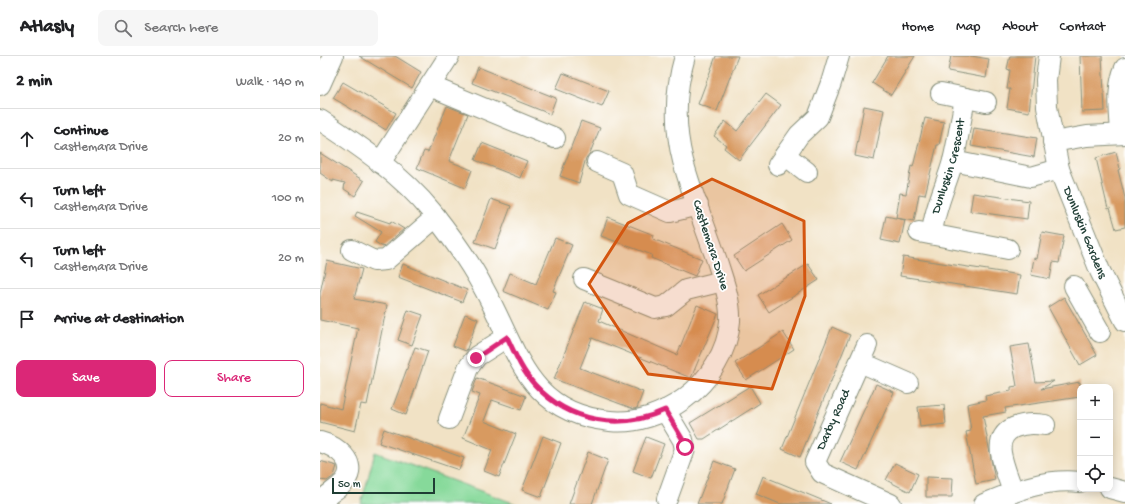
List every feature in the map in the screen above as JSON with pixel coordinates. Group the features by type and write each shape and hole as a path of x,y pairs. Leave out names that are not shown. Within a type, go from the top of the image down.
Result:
{"street":[{"path":"320,85 333,56"},
{"path":"380,163 449,56"},
{"name":"Castlemara Drive","path":"320,120 380,163 412,191 436,217 480,282 521,366 535,385 554,402 569,411 589,418 615,422 641,419 665,410 692,393 711,372 720,356 727,338 730,320 729,306 723,281 683,159 678,133 677,88 685,56"},
{"path":"807,172 781,160 802,132 818,117 831,83 839,56"},
{"name":"Dunluskin Gardens","path":"1049,56 1046,93 1052,142 1059,169 1108,287 1125,321"},
{"path":"1052,142 1087,136 1123,134 1120,92 1122,75 1125,68"},
{"path":"430,86 555,138"},
{"path":"941,93 986,102"},
{"name":"Dunluskin Crescent","path":"965,98 953,161 941,200 926,233 1008,249"},
{"path":"953,161 1031,177 1059,169"},
{"path":"597,162 622,173 629,194 661,209 674,212 698,205"},
{"path":"352,250 375,261 386,260 436,217"},
{"path":"584,279 655,308 666,306 686,290 723,281"},
{"path":"1100,332 1078,294 1108,287"},
{"path":"449,419 472,362 507,337"},
{"name":"Darby Road","path":"891,504 822,473 815,462 864,354 908,383"},
{"path":"665,410 683,440 685,449 667,499"},
{"path":"1013,492 1001,452 1004,438 1009,431 1018,425 1027,423 1046,425"},
{"path":"320,442 332,445 339,450 346,459 349,468 344,483 330,491 320,504"},
{"path":"984,504 1040,483 1077,482"},
{"path":"1113,489 1125,492"}],"highlighted area":[{"path":"712,179 804,221 805,296 772,389 648,374 589,284 628,223"}],"green space":[{"path":"375,452 516,504 361,504"}],"building":[{"path":"359,56 395,56 421,72 412,88"},
{"path":"716,56 738,56 717,111 698,104"},
{"path":"888,56 915,56 891,95 872,83"},
{"path":"951,56 971,56 989,59 986,78 948,71"},
{"path":"1010,56 1035,56 1029,112 1007,108 1010,89 1007,89 1010,70 1007,69"},
{"path":"1080,56 1102,56 1105,111 1082,112"},
{"path":"478,67 556,98 550,114 472,83"},
{"path":"563,73 609,91 602,107 556,89"},
{"path":"343,82 396,113 386,130 333,98"},
{"path":"766,94 781,105 739,160 724,148 726,145 714,136 725,121 737,131"},
{"path":"447,106 468,114 449,161 472,170 465,188 417,168 424,151 428,152"},
{"path":"864,106 884,110 874,160 855,156"},
{"path":"925,118 944,122 925,195 919,194 914,221 896,218 900,193 906,194 911,166 913,167"},
{"path":"581,121 600,128 590,153 586,158 579,183 560,176"},
{"path":"974,128 1037,138 1034,157 971,146"},
{"path":"482,143 527,161 520,178 475,160"},
{"path":"1116,152 1120,169 1118,170 1125,198 1125,227 1116,229 1110,208 1108,209 1096,158"},
{"path":"320,153 364,181 355,196 344,189 345,183 333,180 333,182 320,173"},
{"path":"973,193 1029,201 1027,219 970,211"},
{"path":"491,199 511,206 495,249 475,242"},
{"path":"357,212 390,223 391,221 404,229 383,247 375,242 381,232 355,216"},
{"path":"886,216 905,220 900,244 881,240"},
{"path":"608,217 654,235 653,239 702,259 695,276 651,258 652,255 601,236"},
{"path":"782,224 792,240 744,271 734,256"},
{"path":"1042,232 1064,236 1059,263 1053,262 1050,279 1031,275 1034,258 1037,259"},
{"path":"555,238 572,245 553,291 556,292 548,310 503,291 510,273 536,284"},
{"path":"903,257 1020,275 1017,294 900,276"},
{"path":"327,261 362,269 354,299 387,305 367,405 361,404 355,431 320,422 320,403 341,409 358,328 320,320 320,293"},
{"path":"403,264 467,290 462,302 398,277"},
{"path":"808,264 819,280 769,312 758,295"},
{"path":"1064,297 1097,355 1080,365 1048,307"},
{"path":"585,302 603,309 599,321 677,355 697,305 718,314 691,378 592,338 580,368 643,392 637,408 634,409 554,379"},
{"path":"408,310 423,315 412,345 398,340"},
{"path":"465,314 478,319 466,351 453,346"},
{"path":"832,327 850,335 800,457 782,449"},
{"path":"783,332 794,349 746,380 735,363"},
{"path":"1029,344 1036,382 1054,381 1041,389 1080,382 1080,384 1077,384 1077,397 1005,408 1006,412 983,416 995,480 976,484 966,432 971,431 967,404 986,400 985,396 1011,391 1011,387 1017,386 1010,347"},
{"path":"415,347 428,351 406,415 392,409"},
{"path":"477,378 526,396 521,410 492,400 484,421 516,434 499,477 484,471 492,450 463,438 480,395 472,392"},
{"path":"876,384 894,392 858,470 840,462"},
{"path":"750,386 760,403 704,439 699,439 690,423"},
{"path":"944,405 946,424 920,427 918,407"},
{"path":"384,429 464,458 459,470 379,443"},
{"path":"543,436 561,443 541,497 522,490"},
{"path":"646,437 664,444 651,478 633,471"},
{"path":"588,452 608,460 592,504 569,504"},
{"path":"320,461 337,466 334,476 327,481 320,480"},
{"path":"714,461 735,469 722,504 697,504"},
{"path":"895,463 918,474 910,492 886,480"},
{"path":"763,476 831,504 780,504 756,494"},
{"path":"926,477 953,478 952,497 926,497"}],"route":[{"path":"476,358 507,337 518,360 530,379 547,396 561,407 583,416 615,422 641,419 665,410 683,440 685,447"}]}
